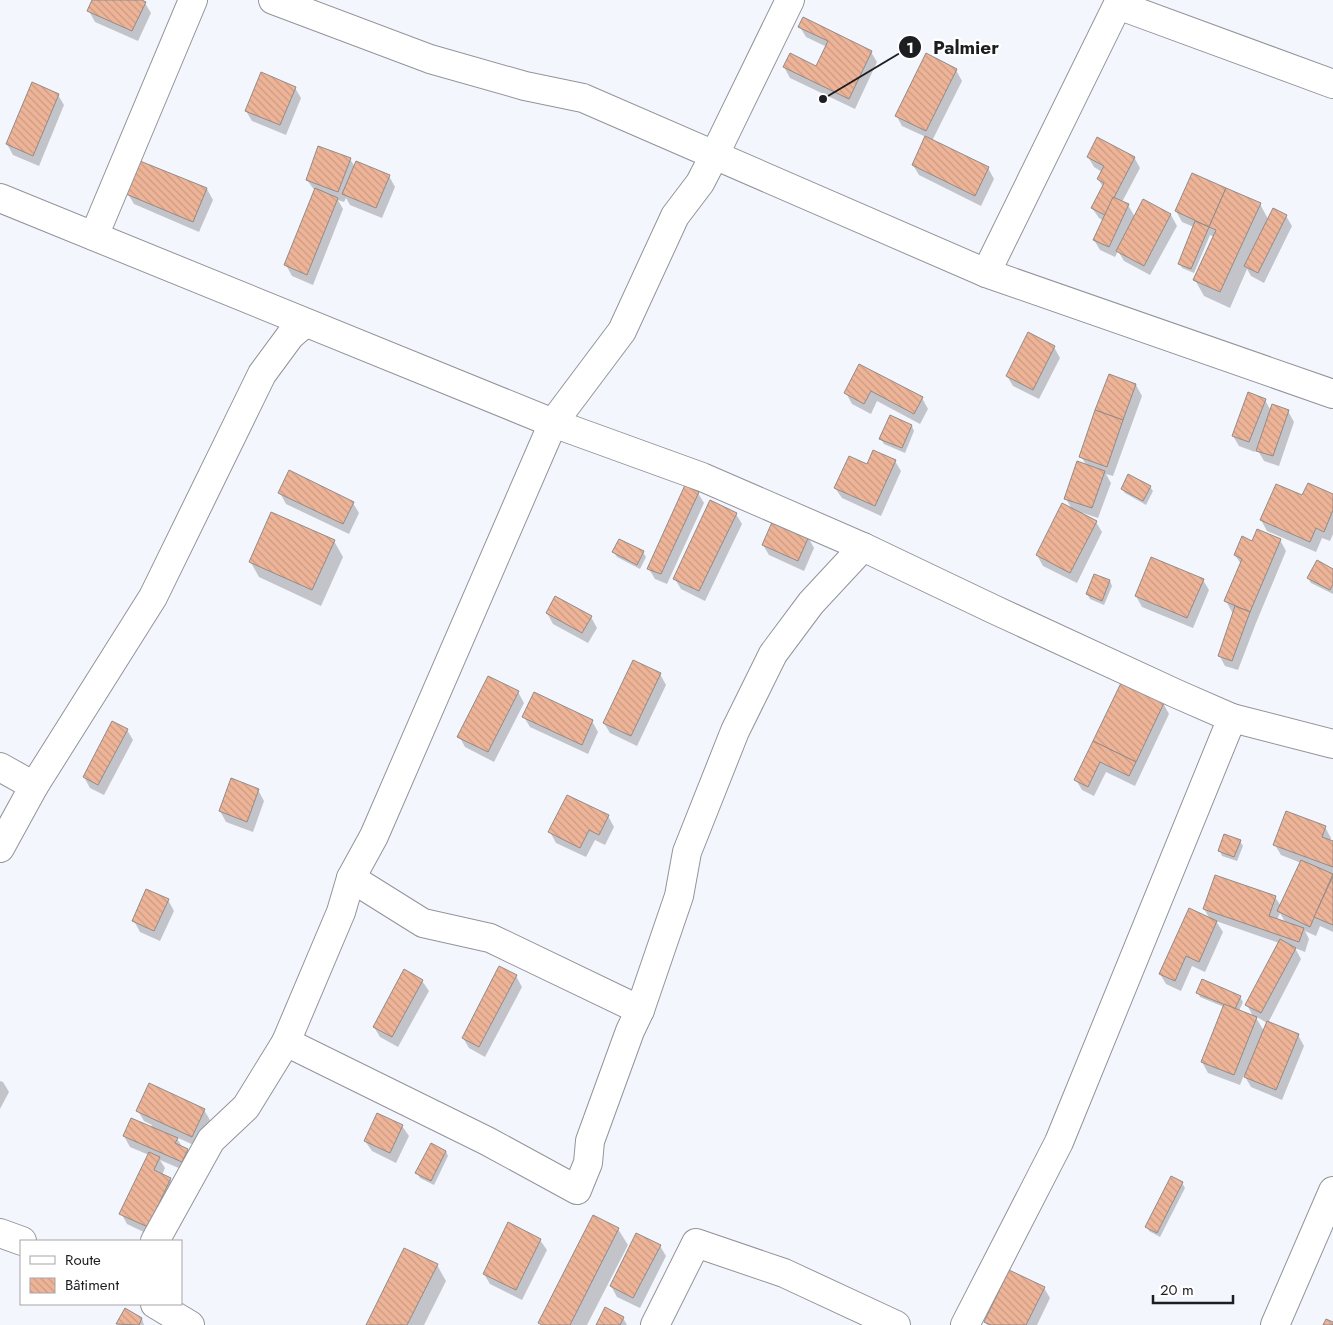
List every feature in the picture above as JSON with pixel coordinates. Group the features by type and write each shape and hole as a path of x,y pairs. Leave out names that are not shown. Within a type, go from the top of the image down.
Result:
{"street":[{"path":"94,236 193,0"},
{"path":"273,0 430,59 525,86 583,98 986,273 1333,394"},
{"path":"156,1240 211,1140 246,1107 286,1042 341,912 351,878 374,836 553,423 622,331 675,216 700,183 790,0"},
{"path":"986,273 1119,2 1333,84"},
{"path":"0,198 553,423 702,477 863,547 1232,718 1333,744"},
{"path":"0,848 34,786 153,597 262,374 290,336 305,323"},
{"path":"286,1042 487,1141 577,1190 588,1163 590,1141 630,1031 640,1010 679,896 688,852 734,731 774,654 811,603 863,547"},
{"path":"965,1325 1059,1142 1232,718"},
{"path":"0,767 34,786"},
{"path":"351,878 423,922 490,938 640,1010"},
{"path":"1275,1325 1333,1191"},
{"path":"0,1233 20,1240"},
{"path":"656,1325 696,1243 784,1273 896,1325"},
{"path":"157,1305 190,1325"}],"building":[{"path":"92,0 142,0 146,2 132,31 87,11"},
{"path":"803,17 872,51 849,99 783,67 790,53 816,66 828,41 798,27"},
{"path":"926,53 957,69 926,131 895,116"},
{"path":"261,72 296,87 280,125 245,111"},
{"path":"32,82 59,94 33,156 6,144"},
{"path":"925,136 989,167 975,196 912,165"},
{"path":"1097,137 1135,157 1105,215 1091,208 1104,183 1097,179 1104,166 1087,157"},
{"path":"318,146 351,158 338,192 306,180"},
{"path":"140,161 207,188 193,222 126,194"},
{"path":"356,161 390,175 376,208 342,194"},
{"path":"1192,173 1226,188 1209,227 1175,211"},
{"path":"315,188 338,198 307,275 284,265"},
{"path":"1226,188 1261,203 1220,292 1193,280 1216,230 1209,227"},
{"path":"1113,197 1129,204 1109,247 1093,240"},
{"path":"1143,199 1171,214 1144,266 1116,251"},
{"path":"1273,208 1287,215 1258,273 1244,266"},
{"path":"1195,221 1209,227 1191,269 1178,264"},
{"path":"1028,332 1055,346 1033,390 1006,376"},
{"path":"859,364 923,397 914,414 871,391 864,404 844,393"},
{"path":"1109,374 1136,384 1123,420 1095,410"},
{"path":"1248,392 1266,399 1249,442 1232,436"},
{"path":"1272,404 1289,410 1273,456 1256,451"},
{"path":"1095,410 1123,420 1107,467 1079,457"},
{"path":"890,415 912,425 902,448 879,439"},
{"path":"873,450 896,460 875,506 834,488 849,456 867,464"},
{"path":"1077,461 1105,471 1092,508 1064,499"},
{"path":"289,470 354,502 343,524 278,493"},
{"path":"1128,474 1151,486 1143,501 1121,489"},
{"path":"1308,483 1333,494 1333,510 1324,532 1316,528 1310,542 1260,520 1276,484 1302,495"},
{"path":"685,485 699,492 661,574 647,569"},
{"path":"710,500 737,513 699,591 673,579"},
{"path":"1062,503 1097,521 1070,573 1036,555"},
{"path":"271,512 335,540 312,590 249,562"},
{"path":"773,520 809,536 798,561 762,545"},
{"path":"1257,529 1281,539 1250,612 1224,601 1242,559 1234,555 1242,536 1252,541"},
{"path":"619,539 644,551 637,565 612,552"},
{"path":"1151,557 1204,579 1187,618 1135,596"},
{"path":"1317,560 1333,569 1333,584 1330,590 1307,578"},
{"path":"1094,574 1110,580 1102,601 1086,594"},
{"path":"555,596 592,616 582,633 546,613"},
{"path":"1235,606 1250,612 1232,661 1218,656"},
{"path":"633,660 661,673 631,736 603,723"},
{"path":"488,676 519,691 488,752 457,737"},
{"path":"1121,683 1164,703 1136,762 1093,741"},
{"path":"534,692 593,720 582,745 522,717"},
{"path":"112,721 128,729 98,785 83,777"},
{"path":"1093,741 1136,762 1129,776 1100,762 1088,787 1074,780"},
{"path":"231,778 259,789 247,822 219,811"},
{"path":"567,795 609,815 599,835 589,830 580,848 548,832"},
{"path":"1286,811 1326,826 1322,837 1333,841 1333,867 1273,845"},
{"path":"1224,834 1241,840 1234,857 1218,851"},
{"path":"1301,860 1333,874 1310,927 1277,911"},
{"path":"1215,875 1276,896 1269,916 1304,928 1299,942 1203,909"},
{"path":"1333,876 1333,925 1314,917"},
{"path":"146,889 169,899 154,931 132,921"},
{"path":"1189,908 1217,921 1199,962 1186,956 1175,981 1159,974"},
{"path":"1280,939 1296,948 1261,1013 1245,1005"},
{"path":"499,966 517,975 479,1047 462,1038"},
{"path":"404,969 423,980 392,1037 373,1027"},
{"path":"1202,979 1241,996 1235,1009 1196,993"},
{"path":"1224,1004 1257,1017 1234,1075 1201,1062"},
{"path":"1267,1021 1299,1034 1276,1090 1244,1077"},
{"path":"149,1083 205,1109 192,1137 136,1111"},
{"path":"377,1113 403,1125 390,1153 364,1141"},
{"path":"131,1118 178,1138 175,1143 188,1149 182,1162 123,1136"},
{"path":"431,1143 446,1151 431,1181 415,1173"},
{"path":"149,1152 160,1157 154,1170 171,1178 148,1227 119,1214"},
{"path":"1171,1176 1183,1182 1157,1233 1145,1227"},
{"path":"593,1215 619,1228 570,1325 542,1325 538,1323"},
{"path":"508,1222 541,1239 516,1290 483,1274"},
{"path":"636,1233 661,1245 633,1298 610,1286"},
{"path":"404,1248 438,1264 407,1325 366,1325"},
{"path":"1009,1270 1045,1287 1026,1325 991,1325 984,1322"},
{"path":"605,1307 624,1317 620,1325 596,1325"},
{"path":"125,1308 142,1318 139,1325 116,1324"},
{"path":"1326,1319 1333,1322 1333,1325 1323,1325"}],"place":[{"name":"Palmier","path":"823,99"}]}
